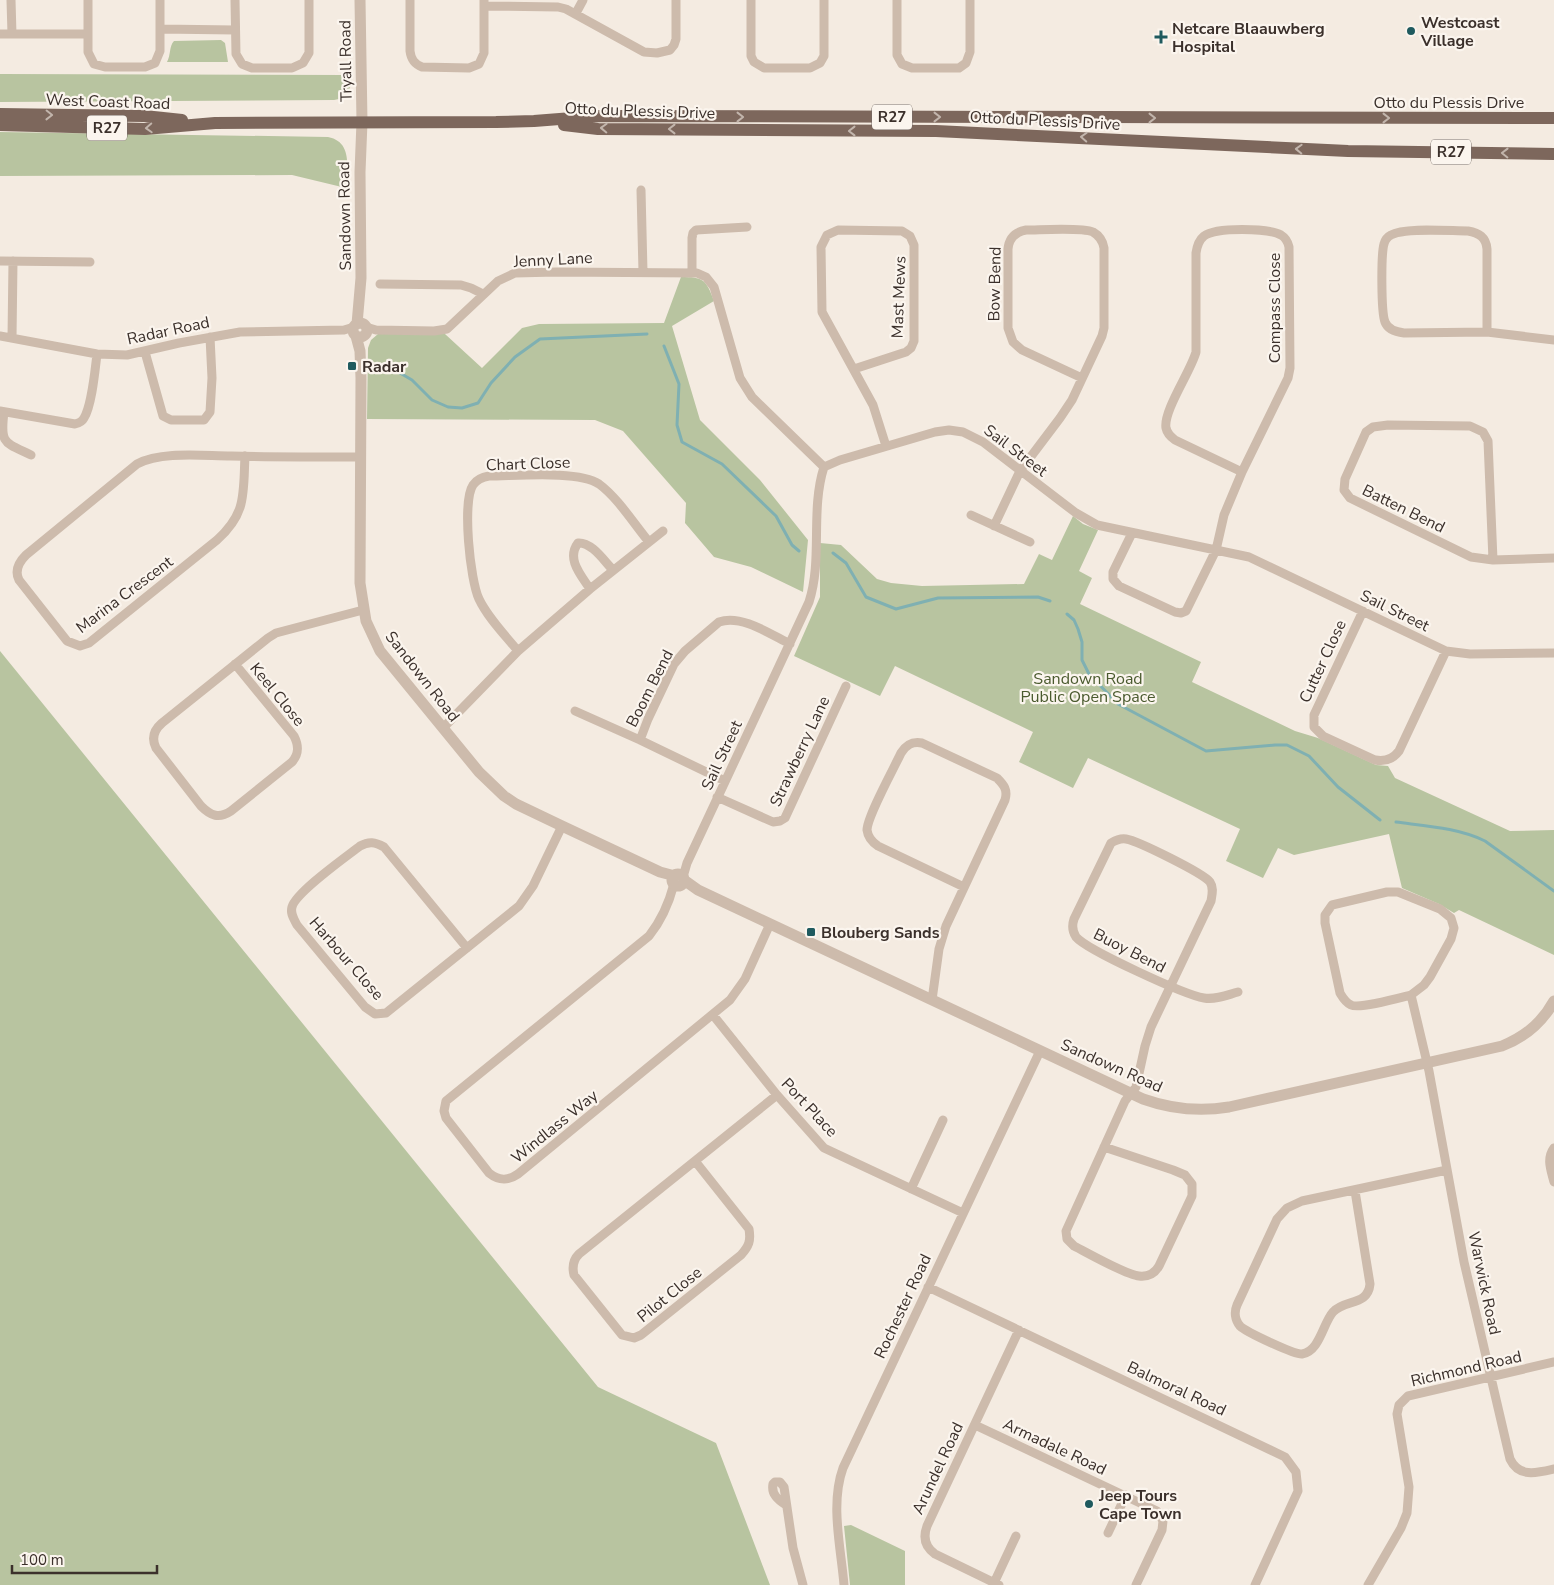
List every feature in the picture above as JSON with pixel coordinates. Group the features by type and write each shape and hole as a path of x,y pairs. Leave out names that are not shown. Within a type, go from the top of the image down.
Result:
{"main road":[{"name":"West Coast Road","path":"0,114 144,116 214,123"},
{"name":"Otto du Plessis Drive","path":"362,122 534,121 598,116 1554,118"},
{"name":"Otto du Plessis Drive","path":"534,121 598,128 936,131 1348,151 1554,154"},
{"name":"West Coast Road","path":"0,125 145,129 214,123 362,122"}],"street":[{"path":"12,0 12,34"},
{"path":"88,0 89,56 94,64 101,67 148,67 155,62 160,51 160,0"},
{"path":"235,0 236,54 239,61 245,66 252,68 296,67 303,63 309,53 309,0"},
{"name":"Tryall Road","path":"360,0 362,122"},
{"path":"410,0 410,51 415,64 422,67 469,68 479,64 484,53 484,3 558,7 576,13 644,52 665,52 670,50 675,43 676,0"},
{"path":"576,13 583,0"},
{"path":"751,0 751,56 754,62 764,68 810,68 820,63 824,56 824,0"},
{"path":"897,0 897,55 902,64 912,68 958,68 966,63 970,52 970,0"},
{"path":"160,29 235,30"},
{"path":"0,34 88,34"},
{"name":"Sandown Road","path":"362,122 360,144 361,278 359,309 360,584 363,610 370,631 380,651 478,772 494,788 516,804 1131,1094 1155,1103 1173,1107 1192,1110 1216,1109 1502,1046 1525,1034 1537,1025 1554,1001"},
{"path":"641,190 643,272"},
{"path":"747,227 699,229 695,231 692,238 692,272 706,276 714,287 744,387 824,468"},
{"name":"Mast Mews","path":"854,369 906,352 911,348 914,341 914,245 910,236 902,231 838,230 827,235 822,243 822,312 873,405 886,446"},
{"name":"Bow Bend","path":"994,526 1020,471 1060,418 1082,378 1103,332 1104,248 1102,241 1093,232 1084,230 1026,230 1017,233 1010,240 1008,249 1008,328 1010,338 1022,350 1082,378"},
{"name":"Compass Close","path":"1132,533 1113,572 1115,582 1119,586 1178,613 1188,609 1216,550 1224,515 1242,472 1284,388 1290,368 1289,247 1286,239 1282,236 1258,230 1212,232 1204,236 1197,245 1196,352 1171,407 1166,426 1170,436 1175,440 1242,472"},
{"path":"1487,332 1487,249 1483,237 1468,231 1409,231 1392,234 1386,238 1383,251 1383,316 1388,326 1396,332 1487,332 1554,340"},
{"path":"0,261 90,262"},
{"path":"12,261 12,338"},
{"name":"Jenny Lane","path":"360,330 447,329 483,294 504,278 521,272 692,272"},
{"path":"380,284 461,285 483,294"},
{"name":"Radar Road","path":"0,336 97,354 127,355 240,332 360,330"},
{"path":"145,352 163,416 172,420 204,420 210,412 212,378 210,337"},
{"path":"31,455 8,444 2,438 2,411 75,424 81,422 89,404 97,354"},
{"name":"Batten Bend","path":"1493,560 1488,441 1483,432 1470,426 1388,425 1373,427 1366,432 1345,479 1344,490 1350,498 1471,557 1493,560 1554,558"},
{"name":"Sail Street","path":"678,880 790,644 811,595 814,574 818,495 824,468 840,460 934,432 956,431 977,438 1088,521 1106,528 1255,559 1446,651 1470,654 1554,653"},
{"name":"Marina Crescent","path":"245,456 243,502 232,526 89,643 76,645 62,636 17,576 18,564 26,555 137,464 146,460 179,456 245,456 361,457"},
{"name":"Chart Close","path":"518,651 478,598 472,575 469,552 469,499 472,486 478,479 489,476 574,476 588,478 610,494 649,542"},
{"path":"971,515 1030,542"},
{"path":"443,728 518,651 590,589 663,531"},
{"path":"590,589 573,559 574,549 578,543 590,546 613,570"},
{"name":"Keel Close","path":"235,664 294,736 298,749 296,757 292,762 231,811 225,815 218,816 207,812 201,806 156,748 153,740 158,727 235,664 276,633 363,610"},
{"name":"Cutter Close","path":"1362,611 1314,715 1314,726 1324,736 1375,760 1384,761 1392,758 1399,751 1446,651"},
{"name":"Boom Bend","path":"640,740 674,664 685,651 719,622 726,620 740,622 790,644"},
{"name":"Strawberry Lane","path":"717,797 773,822 785,818 846,686"},
{"name":"Boom Bend","path":"575,711 725,781"},
{"path":"932,1000 939,950 946,926 1007,794 1006,789 997,778 922,743 914,742 906,746 901,753 871,816 867,827 869,838 878,846 964,887"},
{"name":"Harbour Close","path":"467,948 384,847 374,842 360,846 299,894 291,908 292,917 366,1007 378,1014 386,1013 520,906 526,898 562,826"},
{"name":"Buoy Bend","path":"1104,1147 1125,1101 1136,1087 1151,1027 1170,987 1211,901 1212,892 1211,883 1199,873 1136,842 1120,839 1111,843 1074,918 1073,929 1078,938 1092,948 1170,987 1202,998 1215,999 1238,992"},
{"name":"Windlass Way","path":"678,880 660,920 649,936 449,1098 444,1107 446,1118 495,1178 504,1180 512,1178 730,1000 739,989 770,924"},
{"path":"1386,892 1398,892 1440,909 1451,918 1454,928 1451,939 1430,977 1424,985 1411,995 1361,1006 1350,1005 1343,999 1340,993 1325,922 1325,915 1332,905 1386,892"},
{"name":"Warwick Road","path":"1411,995 1427,1063 1464,1262 1512,1464 1519,1471 1529,1474 1554,1469"},
{"name":"Port Place","path":"713,1015 776,1095 824,1148 963,1213"},
{"name":"Rochester Road","path":"844,1585 836,1502 840,1477 1040,1051"},
{"name":"Pilot Close","path":"695,1161 749,1229 749,1245 741,1255 641,1335 634,1338 622,1335 574,1275 572,1270 575,1258 776,1095"},
{"path":"911,1189 943,1120"},
{"path":"1104,1147 1173,1170 1185,1176 1192,1184 1192,1196 1159,1266 1152,1274 1147,1276 1133,1275 1074,1246 1067,1239 1067,1226 1104,1147"},
{"path":"1554,1148 1550,1155 1549,1163 1554,1182"},
{"path":"1355,1190 1370,1284 1366,1296 1360,1300 1345,1304 1334,1311 1317,1341 1308,1352 1304,1353 1286,1350 1240,1326 1235,1317 1237,1305 1282,1213 1292,1205 1302,1201 1447,1170"},
{"name":"Balmoral Road","path":"928,1287 1280,1454 1290,1462 1298,1478 1296,1497 1255,1585"},
{"name":"Arundel Road","path":"997,1584 935,1554 928,1548 925,1539 927,1526 1020,1330"},
{"name":"Richmond Road","path":"1368,1585 1401,1528 1409,1504 1409,1487 1397,1414 1399,1404 1408,1396 1554,1362"},
{"name":"Armadale Road","path":"975,1424 1157,1511 1163,1521 1162,1530 1136,1585"},
{"path":"1108,1533 1126,1495"},
{"path":"786,1505 793,1548 803,1585"},
{"path":"997,1584 1016,1536"}],"green space":[{"path":"221,40 225,43 228,62 167,62 171,45 174,41"},
{"path":"0,74 352,75 351,84 346,95 334,100 0,102"},
{"path":"0,132 328,137 342,144 345,150 347,157 346,188 292,175 0,176"},
{"path":"681,277 703,281 709,288 714,301 672,326 700,420 760,480 808,540 803,592 751,567 714,557 685,523 686,503 623,431 595,420 367,419 368,348 371,340 378,334 445,334 482,368 522,328 539,324 664,323"},
{"name":"Sandown Road Public Open Space","path":"1073,516 1083,524 1098,530 1079,571 1092,578 1080,604 1201,662 1192,682 1295,731 1318,738 1376,765 1388,766 1395,778 1510,831 1554,830 1554,955 1459,910 1454,913 1439,904 1402,888 1389,834 1294,855 1278,848 1263,878 1226,861 1240,829 1088,758 1073,788 1019,762 1033,732 895,666 880,696 794,656 820,597 820,543 841,545 877,579 891,583 922,586 1024,584 1039,554 1052,560"},
{"path":"0,651 598,1387 716,1443 770,1585 0,1585"},
{"path":"851,1525 905,1551 905,1585 850,1585 844,1526"}],"waterway":[{"path":"388,366 412,380 432,400 448,407 462,408 478,403 491,383 515,357 540,339 647,334"},
{"path":"664,346 679,384 677,425 682,442 722,464 776,516 792,545 799,551"},
{"path":"833,553 846,563 866,597 896,609 938,598 1038,597 1050,601"},
{"path":"1067,614 1074,620 1078,629 1082,642 1082,660 1089,674 1118,704 1206,751 1287,745 1309,756 1338,787 1380,820"},
{"path":"1396,822 1453,830 1485,841 1554,891"}],"place":[{"name":"Westcoast Village","path":"1411,31"},
{"name":"Netcare Blaauwberg Hospital","path":"1161,37"},
{"name":"Radar","path":"352,366"},
{"name":"Blouberg Sands","path":"811,932"},
{"name":"Jeep Tours Cape Town","path":"1089,1504"}]}
